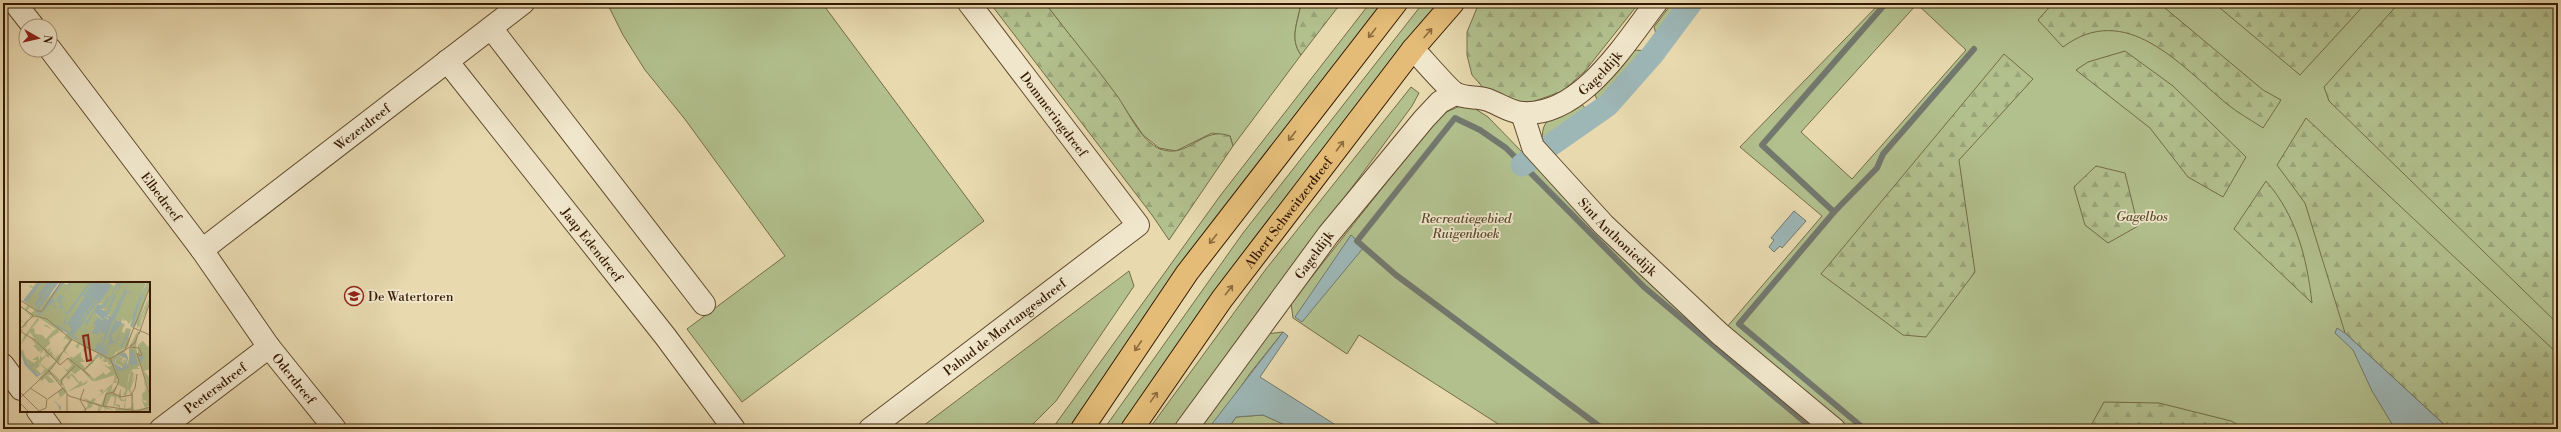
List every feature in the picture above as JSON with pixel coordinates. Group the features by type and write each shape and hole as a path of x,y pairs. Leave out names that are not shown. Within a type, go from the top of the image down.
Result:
{"highway":[{"path":"1082,429 1187,273 1396,3"},
{"name":"Albert Schweitzerdreef","path":"1132,429 1222,299 1413,49 1453,3"}],"street":[{"path":"16,3 27,18"},
{"name":"Wezerdreef","path":"202,250 523,3"},
{"name":"Dommeringdreef","path":"969,3 1138,225"},
{"name":"Gageldijk","path":"1522,113 1550,109 1584,90 1609,64 1656,3"},
{"path":"492,28 704,304"},
{"path":"1413,49 1455,94 1487,99 1501,107 1522,113"},
{"name":"Elbedreef","path":"57,58 202,250 270,347"},
{"name":"Jaap Edendreef","path":"447,61 665,336 734,429"},
{"name":"Gageldijk","path":"1186,429 1328,235 1424,119 1440,102 1455,94"},
{"name":"Sint Anthoniedijk","path":"1522,113 1533,147 1604,226 1720,334 1834,429"},
{"name":"Pahud de Mortangesdreef","path":"870,429 1138,225"},
{"name":"Peetersdreef","path":"161,429 270,347"},
{"name":"Oderdreef","path":"270,347 335,429"},
{"path":"3,365 20,388"},
{"path":"39,412 51,429"}],"green space":[{"path":"607,3 822,3 984,221 742,402 687,329 785,256 684,118 645,70 623,35"},
{"path":"990,3 1045,3 1118,97 1141,133 1147,140 1160,149 1170,151 1179,150 1211,135 1220,134 1230,136 1233,146 1169,240 1152,215"},
{"path":"1045,3 1301,3 1295,36 1297,49 1301,55 1233,146 1230,136 1212,133 1176,151 1159,148 1143,135 1117,97"},
{"path":"1301,3 1341,3 1301,55 1297,49 1295,30"},
{"path":"1370,3 1386,3 1128,342 1068,429 1052,429 1220,196"},
{"path":"1423,3 1443,3 1123,429 1104,429 1243,233"},
{"path":"1479,3 1639,3 1585,71 1563,91 1532,102 1505,102 1486,91 1472,75 1467,55 1467,32"},
{"path":"1672,3 1684,3 1657,37 1654,27"},
{"name":"Gagelbos","path":"1880,3 2558,3 2558,429 1850,429 1726,328 1822,216 1740,147","holes":["1917,4 1966,50 1852,179 1801,132"]},
{"path":"2053,3 2159,3 2263,90 2281,100 2263,128 2231,107 2171,56 2151,43 2130,34 2109,31 2086,34 2063,47 2038,20"},
{"path":"2214,3 2366,3 2300,75"},
{"path":"2399,3 2558,3 2558,324 2329,101 2324,87"},
{"path":"1634,50 1649,51 1600,106 1595,95"},
{"path":"2125,51 2173,86 2246,157 2223,197 2188,177 2150,128 2076,70 2088,62"},
{"path":"2004,54 2033,79 1959,160 1975,272 1926,337 1903,335 1821,274"},
{"path":"1411,87 1419,93 1412,106 1249,327 1177,429 1149,429 1266,269"},
{"path":"1581,103 1589,113 1550,138 1544,145 1542,136 1543,128 1547,122 1558,113"},
{"name":"Recreatiegebied Ruigenhoek","path":"1462,105 1474,108 1488,117 1597,229 1820,429 1506,429 1359,335 1347,354 1293,318 1291,303 1440,115"},
{"path":"2306,118 2558,354 2558,429 2449,429 2345,333 2305,203 2277,165"},
{"path":"2096,166 2125,173 2138,226 2108,243 2085,225 2074,187"},
{"path":"2266,181 2285,208 2298,238 2307,270 2312,303 2234,229"},
{"path":"1129,271 1134,286 1056,401 1028,429 919,429"},
{"path":"1283,332 1251,372 1211,429 1195,429 1266,334"},
{"path":"2104,402 2159,403 2231,421 2246,429 2089,429"},
{"path":"1263,415 1294,429 1228,429 1236,417"}],"water":[{"path":"1794,211 1806,221 1782,248 1780,246 1774,252 1769,247 1774,240 1771,238"},
{"path":"1351,235 1364,247 1302,322 1295,317"},
{"path":"2337,328 2345,333 2449,429 2395,429 2372,391 2353,350 2335,333"},
{"path":"1283,332 1288,336 1260,377 1342,429 1294,429 1263,415 1236,417 1228,429 1208,429"}],"waterway":[{"path":"1522,165 1608,105 1653,54 1691,3"},
{"path":"1834,212 1762,145 1886,3"},
{"path":"1862,427 1739,324 1834,212 1877,168 1883,154 1974,49"},
{"path":"1603,429 1396,275 1357,241 1455,118 1480,130 1506,148 1644,287 1813,429"}],"place":[{"name":"De Watertoren","path":"354,296"}]}
